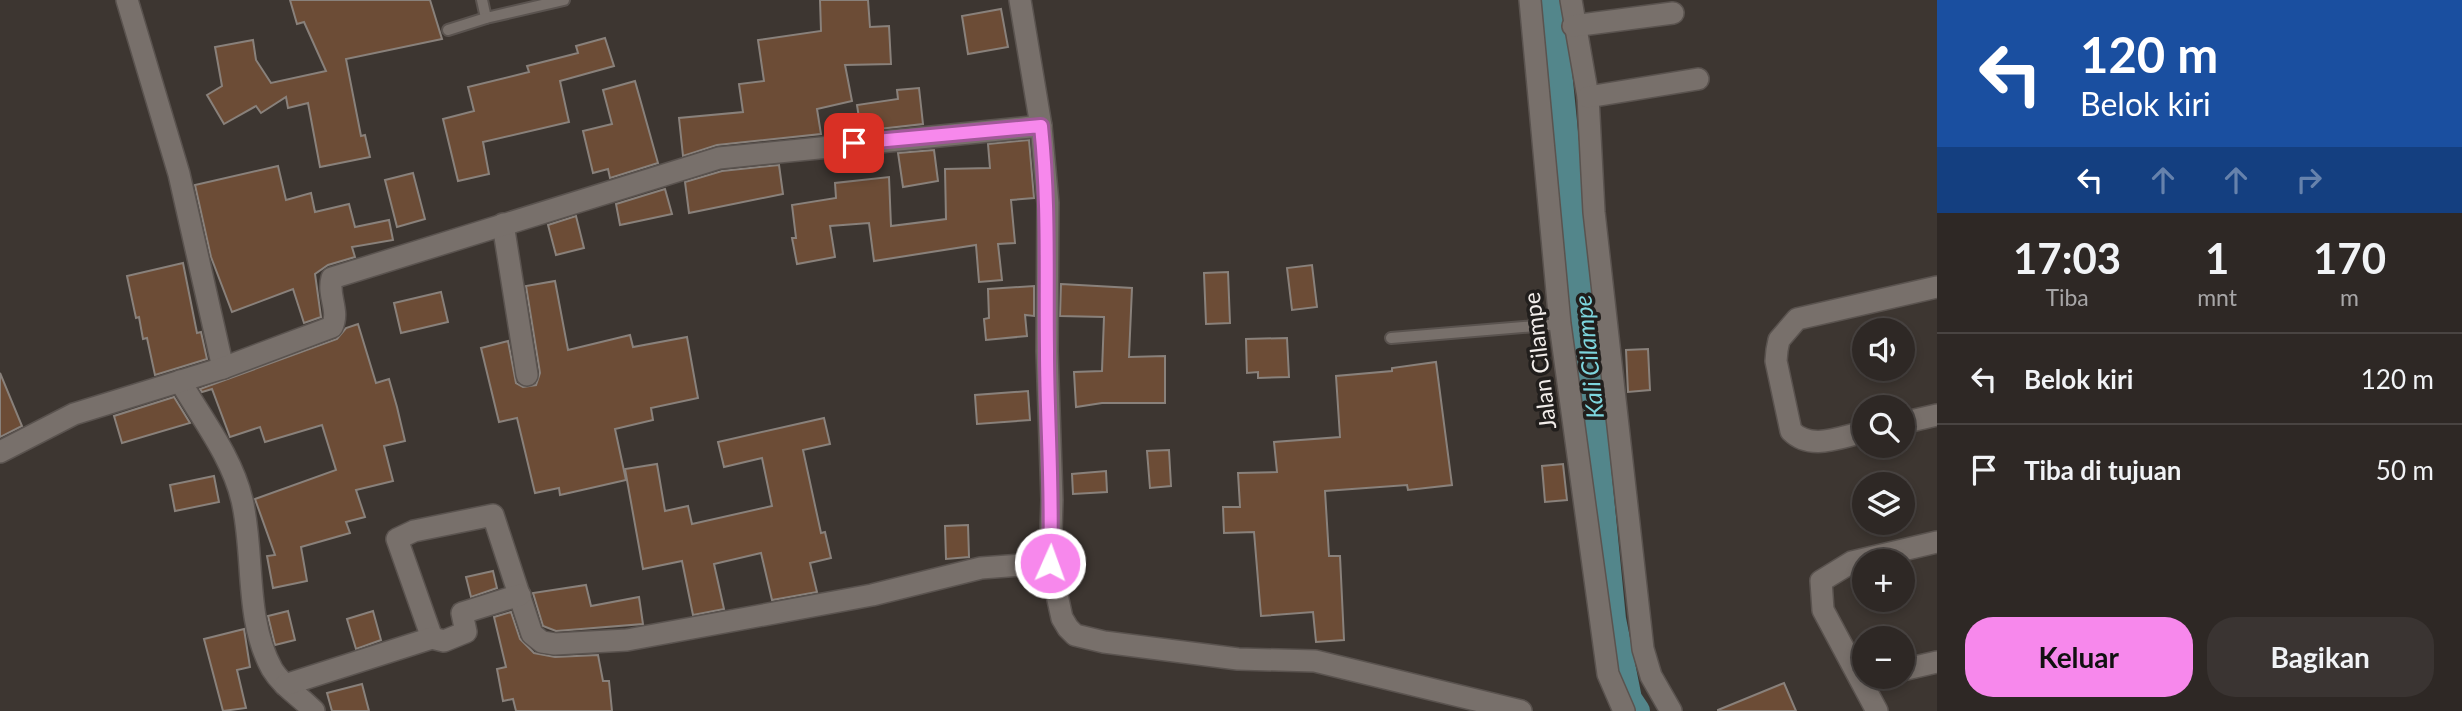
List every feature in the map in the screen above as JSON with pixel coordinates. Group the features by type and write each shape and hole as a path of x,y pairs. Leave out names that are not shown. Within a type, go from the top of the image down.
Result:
{"street":[{"path":"127,0 179,174 223,368"},
{"path":"1020,0 1041,126 1048,203 1047,351 1052,500 1050,563 1062,618 1075,635 1104,642 1238,659 1315,661 1521,711"},
{"name":"Jalan Cilampe","path":"1530,0 1560,324 1608,674 1624,711"},
{"path":"1571,0 1573,26 1588,97 1594,212 1643,649 1651,677 1671,711"},
{"path":"1573,26 1673,13"},
{"path":"1588,97 1698,79"},
{"path":"0,452 74,414 223,368 332,327 335,313 330,285 332,278 503,224 719,158 1041,126"},
{"path":"503,224 527,375"},
{"path":"1852,435 1817,443 1799,439 1791,431 1776,361 1779,340 1797,319 1937,287"},
{"path":"180,381 234,473 247,523 260,638 273,670 308,709"},
{"path":"1915,420 1937,415"},
{"path":"432,638 397,539 414,531 493,515 533,634 542,642 627,640 872,595 969,570 1050,563"},
{"path":"1852,658 1823,610 1822,580 1836,569 1852,562 1937,542"},
{"path":"285,685 432,638 444,641 466,632 462,613 520,595"},
{"path":"1915,667 1937,662"},
{"path":"1868,689 1877,711"}],"lane":[{"path":"482,0 486,18"},
{"path":"447,30 564,0"},
{"path":"1391,338 1560,324"}],"building":[{"path":"290,0 430,0 442,39 346,59 361,136 365,135 370,157 320,167 308,103 288,108 286,97 261,113 256,106 224,124 207,95 222,86 215,47 253,40 256,60 271,83 326,71 304,22 297,24"},
{"path":"820,0 868,0 870,27 889,26 891,64 845,65 852,101 817,109 821,134 717,145 683,156 679,118 743,112 739,84 764,81 758,40 821,31"},
{"path":"1001,9 1008,47 968,54 962,16"},
{"path":"605,38 614,66 560,81 569,122 483,142 489,174 458,181 443,119 474,111 468,87 529,72 527,66 578,53 576,46"},
{"path":"635,81 658,163 610,178 608,169 593,173 583,131 612,124 603,90"},
{"path":"919,88 923,124 861,131 857,105 898,99 897,90"},
{"path":"1029,140 1034,198 1011,200 1015,243 998,244 1002,280 979,282 976,245 874,261 869,223 830,226 835,257 797,264 792,238 796,238 792,205 836,198 835,183 889,177 891,226 946,219 945,169 990,168 988,144"},
{"path":"934,150 938,181 903,187 898,153"},
{"path":"779,165 783,194 689,213 685,182 722,171"},
{"path":"278,166 286,200 311,193 315,212 349,204 355,227 389,220 393,240 352,247 355,257 328,265 315,274 321,317 304,323 293,289 232,312 211,257 195,185"},
{"path":"413,173 425,219 397,227 385,180"},
{"path":"665,189 672,214 620,225 616,204"},
{"path":"576,216 584,248 556,255 548,225"},
{"path":"183,263 197,333 201,332 207,359 155,375 147,338 143,339 139,317 136,318 127,276"},
{"path":"1312,265 1317,307 1292,310 1287,268"},
{"path":"1228,272 1230,323 1206,324 1204,273"},
{"path":"555,281 568,350 630,335 633,347 687,337 698,398 651,408 653,420 615,429 626,480 560,495 559,488 535,493 517,418 499,422 481,348 508,341 516,383 523,387 536,385 540,373 526,286"},
{"path":"1061,284 1132,288 1129,357 1165,356 1165,403 1102,403 1076,407 1074,372 1102,371 1104,317 1060,316"},
{"path":"1034,286 1034,316 1025,315 1027,336 986,340 984,319 989,318 988,289"},
{"path":"441,292 448,322 401,333 394,303"},
{"path":"358,324 376,383 389,379 405,441 384,446 393,481 356,490 365,517 346,522 350,533 301,547 307,581 273,588 267,556 275,555 255,499 336,470 322,425 265,442 260,427 230,437 212,389 202,392 200,389 337,339 346,328"},
{"path":"1287,338 1289,377 1258,378 1258,372 1247,373 1246,339"},
{"path":"1648,349 1650,390 1628,392 1626,350"},
{"path":"1436,362 1452,485 1408,490 1407,485 1325,491 1329,556 1340,556 1344,640 1316,642 1313,612 1261,616 1254,532 1224,533 1223,507 1240,507 1238,473 1277,472 1274,442 1340,437 1336,376 1392,371 1392,368"},
{"path":"0,373 22,426 0,437"},
{"path":"1028,391 1030,420 977,424 975,395"},
{"path":"174,397 190,423 122,443 114,416"},
{"path":"824,418 830,444 803,450 821,533 825,532 831,558 810,563 817,592 772,600 761,553 714,564 724,609 693,615 682,561 643,569 625,469 657,464 665,511 688,506 692,524 772,506 762,458 724,467 718,442"},
{"path":"1169,450 1171,486 1150,488 1147,451"},
{"path":"1563,464 1567,500 1545,502 1542,466"},
{"path":"1106,471 1107,492 1073,494 1072,474"},
{"path":"214,476 219,502 175,511 170,485"},
{"path":"968,525 969,557 946,559 945,526"},
{"path":"493,571 497,588 471,597 466,577"},
{"path":"586,585 591,606 639,597 643,624 556,631 543,626 533,593"},
{"path":"288,611 295,640 275,645 268,616"},
{"path":"373,611 381,640 356,649 347,619"},
{"path":"511,612 520,639 534,653 555,657 598,655 603,681 609,681 612,711 516,711 513,699 503,701 497,669 506,667 494,617"},
{"path":"244,629 250,667 237,670 246,708 223,711 204,639"},
{"path":"1784,683 1796,711 1718,711 1718,710"},
{"path":"362,684 369,711 332,711 327,693"}],"waterway":[{"name":"Kali Cilampe","path":"1552,0 1613,619 1629,699 1637,711"}],"route":[{"path":"854,143 1041,126 1048,203 1047,351 1052,500 1050,563"}]}
